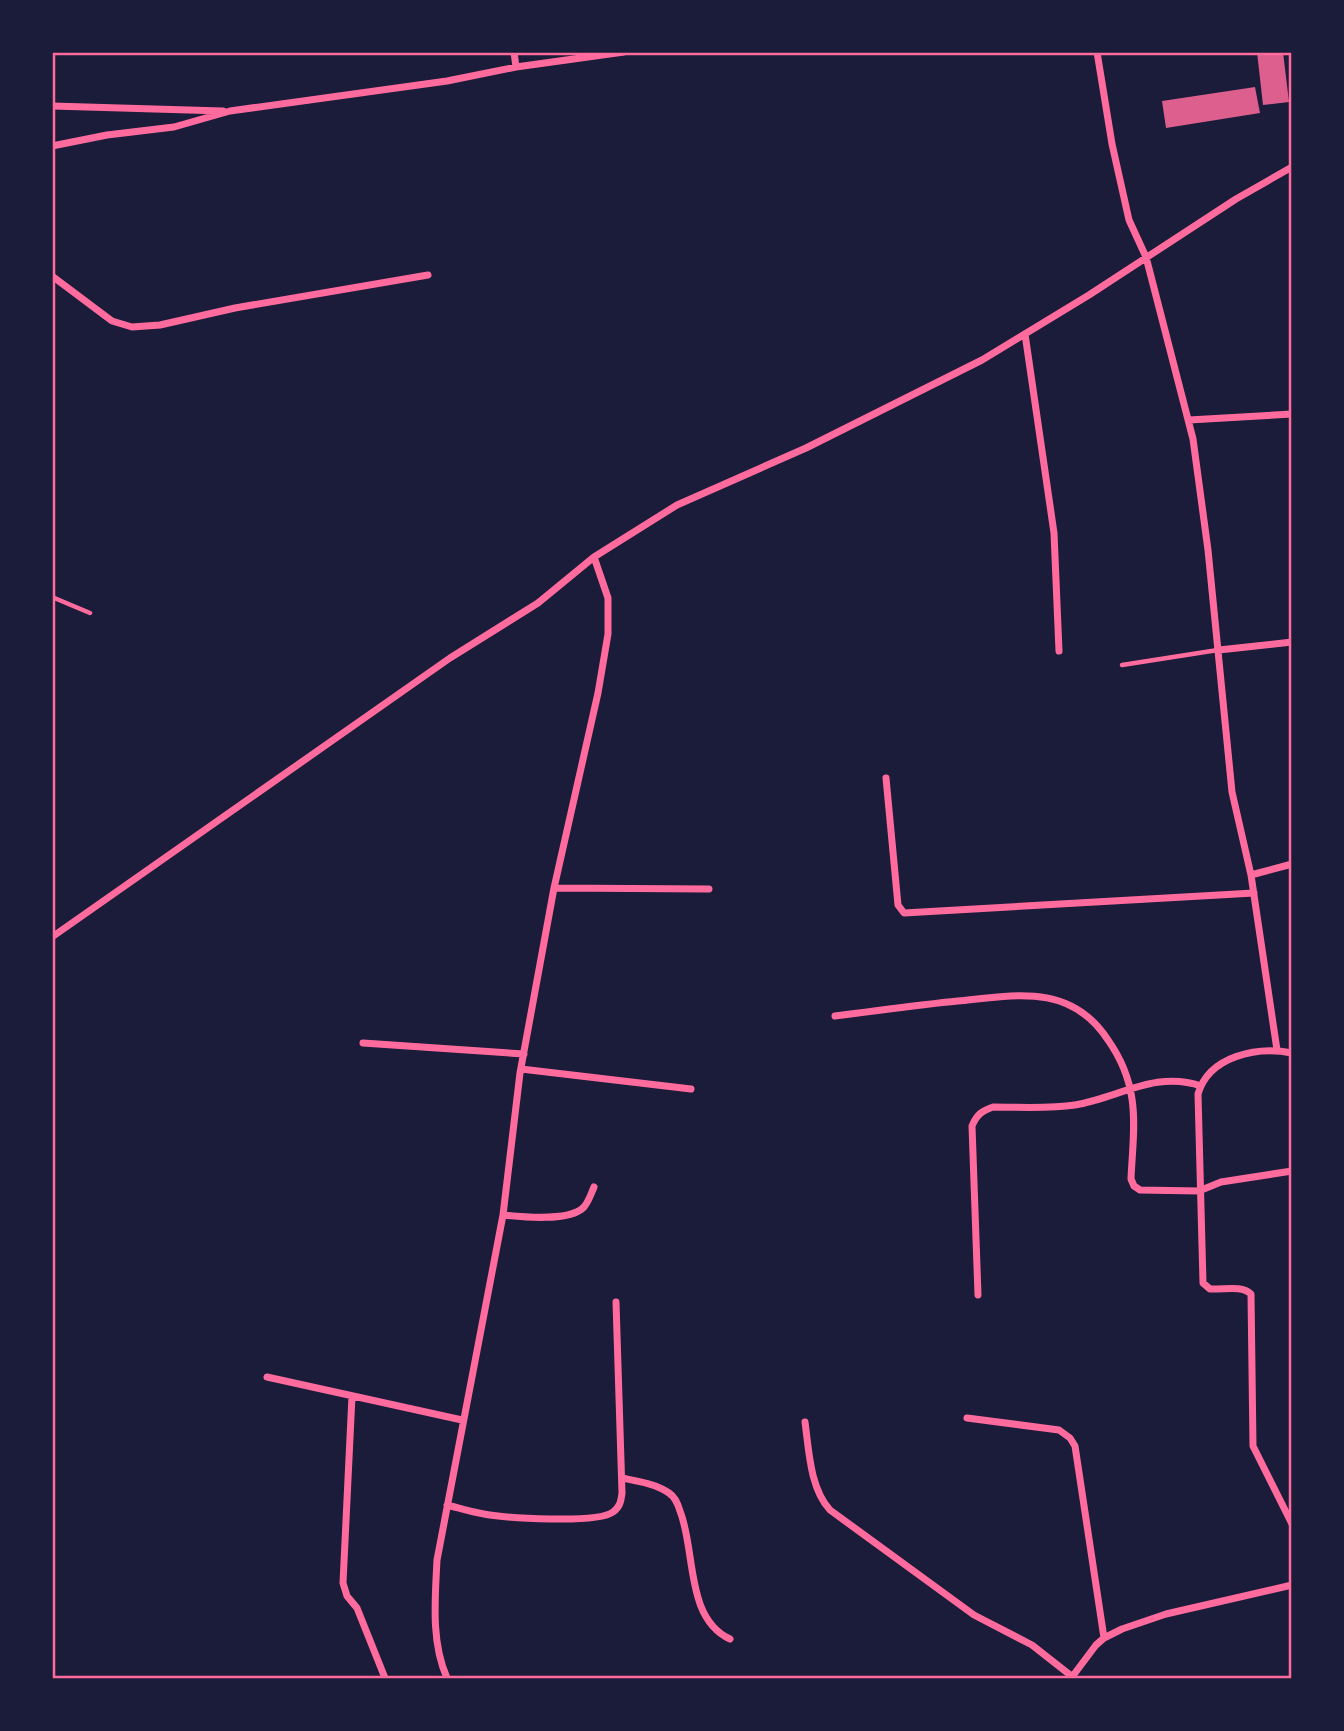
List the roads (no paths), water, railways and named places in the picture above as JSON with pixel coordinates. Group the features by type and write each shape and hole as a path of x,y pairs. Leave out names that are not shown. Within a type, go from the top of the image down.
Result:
{"street":[{"path":"514,52 516,67"},
{"path":"52,146 107,135 174,127 230,111 447,82 516,67 624,52"},
{"path":"1097,52 1112,144 1129,220 1146,257 1189,420 1208,550 1232,792 1251,875 1277,1050"},
{"path":"52,106 230,111"},
{"path":"52,937 450,658 538,603 594,557 677,505 806,448 982,360 1236,199 1292,167"},
{"path":"52,276 112,321 132,327 160,325 235,308 428,275"},
{"path":"1025,334 1054,533 1059,651"},
{"path":"1189,420 1292,414"},
{"path":"447,1678 439,1660 434,1605 437,1560 503,1215 521,1069 554,888 598,693 608,634 608,598 594,557"},
{"path":"1219,650 1292,642"},
{"path":"886,778 898,905 904,913 1254,893"},
{"path":"1251,875 1292,864"},
{"path":"554,888 709,889"},
{"path":"835,1016 1004,996 1034,995 1064,1002 1078,1008 1104,1033 1121,1062 1134,1111 1131,1180 1134,1186 1140,1190 1199,1191 1222,1182 1292,1171"},
{"path":"363,1043 524,1054"},
{"path":"1292,1053 1277,1050 1247,1053 1224,1062 1209,1073 1198,1094 1203,1283 1210,1289 1239,1289 1247,1290 1251,1294 1253,1446 1292,1524"},
{"path":"521,1069 691,1089"},
{"path":"978,1295 972,1126 976,1116 993,1107 1070,1106 1129,1088 1175,1080 1201,1086"},
{"path":"503,1215 569,1215 585,1206 594,1187"},
{"path":"447,1505 484,1514 534,1518 598,1517 611,1514 621,1504 616,1302"},
{"path":"267,1377 462,1420"},
{"path":"352,1396 343,1583 385,1678"},
{"path":"967,1418 1059,1430 1070,1438 1075,1446 1104,1638"},
{"path":"805,1422 820,1500 830,1510 974,1615 1032,1645 1073,1678 1104,1638 1166,1614 1292,1585"},
{"path":"622,1478 651,1485 672,1495 689,1535 698,1598 718,1633 730,1639"}],"lane":[{"path":"52,597 90,613"},
{"path":"1122,665 1219,650"}]}
